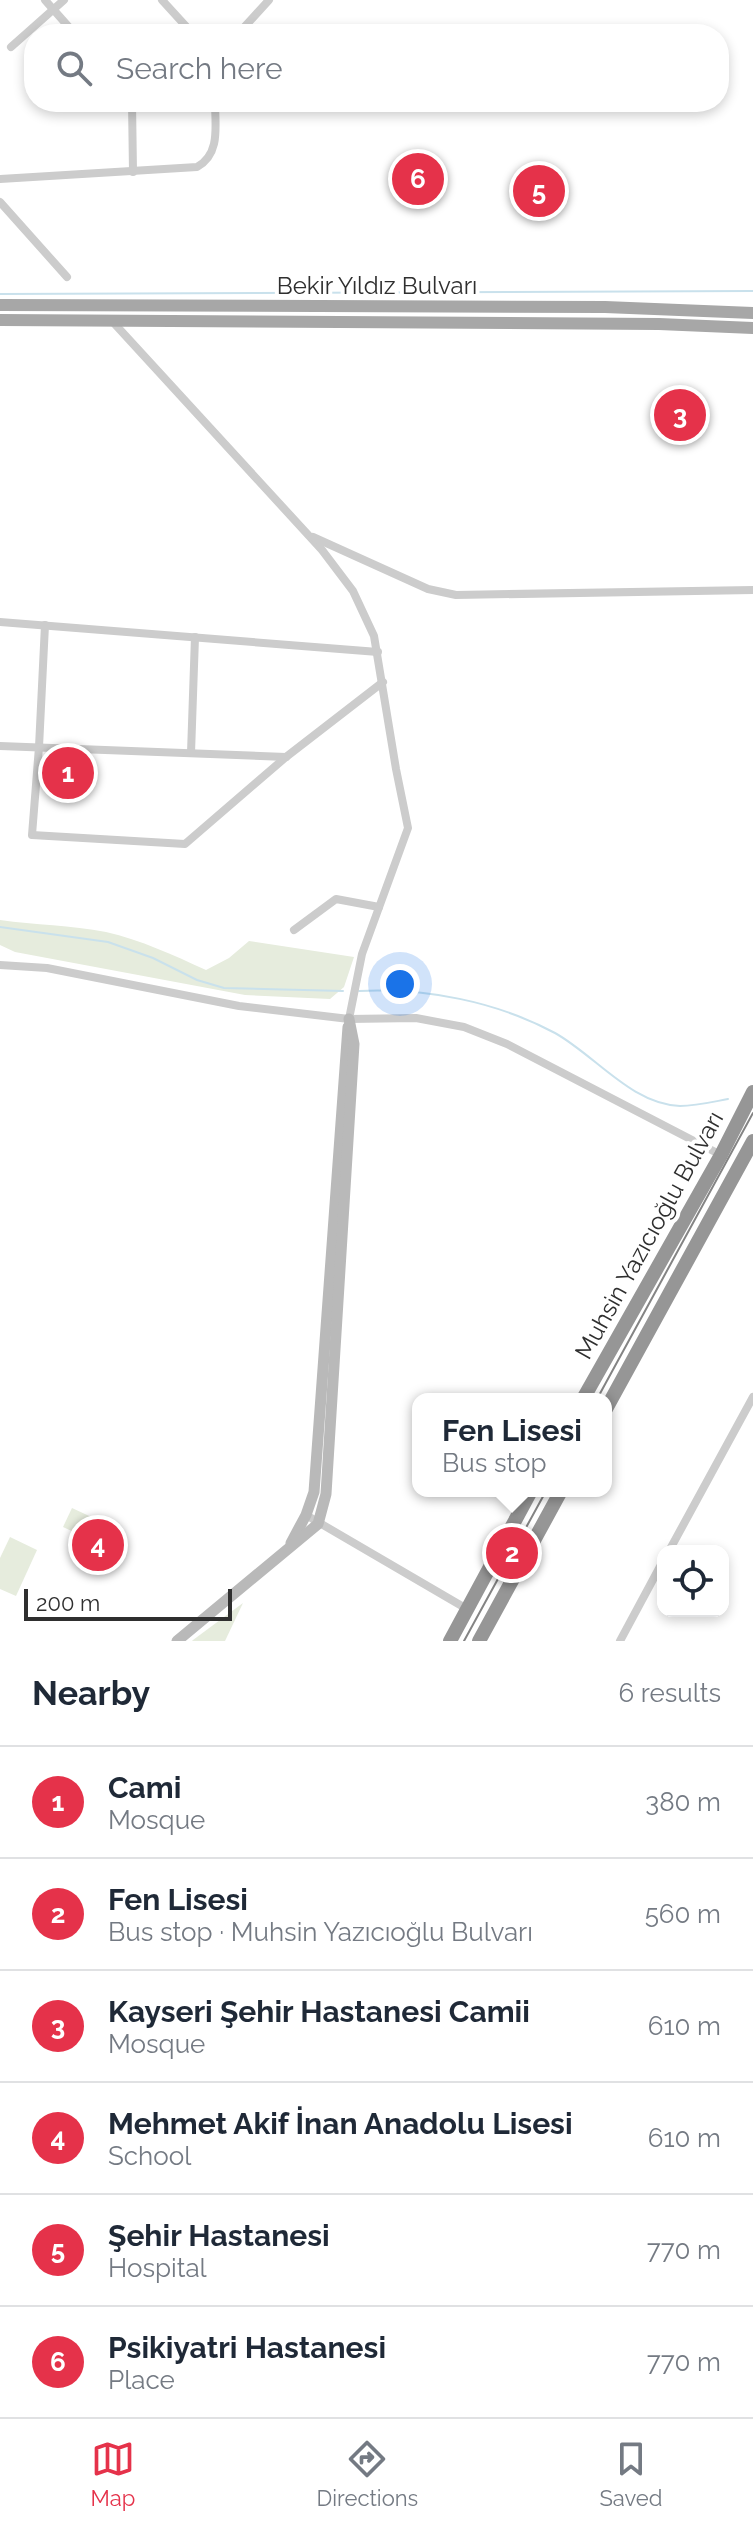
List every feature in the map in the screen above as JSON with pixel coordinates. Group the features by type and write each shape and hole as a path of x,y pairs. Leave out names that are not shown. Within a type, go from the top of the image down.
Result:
{"highway":[{"name":"Muhsin Yazıcıoğlu Bulvarı","path":"586,1393 721,1155 753,1092"},
{"name":"Muhsin Yazıcıoğlu Bulvarı","path":"612,1398 753,1141"},
{"path":"450,1641 528,1497"},
{"path":"479,1641 558,1497"}],"main road":[{"name":"Bekir Yıldız Bulvarı","path":"0,305 605,307 753,313"},
{"name":"Bekir Yıldız Bulvarı","path":"0,320 659,324 753,328"}],"street":[{"path":"45,0 66,24"},
{"path":"37,24 64,0"},
{"path":"162,0 184,24"},
{"path":"247,24 269,0"},
{"path":"11,47 24,36"},
{"path":"132,112 133,172"},
{"path":"0,179 193,169 205,163 213,152 215,112"},
{"path":"0,202 67,277"},
{"path":"110,319 309,535 353,591 370,625 378,652 408,828 362,954 349,1019 314,1492 306,1515 288,1547"},
{"path":"309,535 428,589 456,595 753,590"},
{"path":"0,622 378,652"},
{"path":"45,625 32,835 185,844 286,757 383,682"},
{"path":"191,753 195,637"},
{"path":"0,746 286,757"},
{"path":"294,930 336,899 379,907"},
{"path":"0,965 47,968 239,1006 349,1019 416,1018 479,1032 721,1155"},
{"path":"177,1641 318,1524 326,1494 354,1044 349,1019"},
{"path":"672,1545 753,1397"},
{"path":"306,1515 467,1609"},
{"path":"620,1641 657,1572"}],"green space":[{"path":"0,920 106,932 169,953 206,970 229,958 249,941 354,957 344,987 330,999 245,995 15,952 0,945"},
{"path":"72,1508 100,1521 91,1540 63,1527"},
{"path":"10,1537 37,1550 16,1596 0,1589 0,1558"},
{"path":"243,1603 225,1641 192,1641 193,1640"}],"waterway":[{"path":"0,294 753,291"},
{"path":"0,927 108,942 153,958 197,980 224,988 343,991"},
{"path":"359,991 435,995 508,1013 555,1033 630,1088 662,1103 686,1106 728,1099"}],"tram line":[{"path":"600,1393 753,1113"},
{"path":"464,1641 543,1497"}],"place":[{"name":"Psikiyatri Hastanesi","path":"418,179"},
{"name":"Şehir Hastanesi","path":"539,191"},
{"name":"Kayseri Şehir Hastanesi Camii","path":"680,415"},
{"name":"Cami","path":"68,773"},
{"name":"Mehmet Akif İnan Anadolu Lisesi","path":"98,1545"},
{"name":"Fen Lisesi","path":"512,1553"}]}
